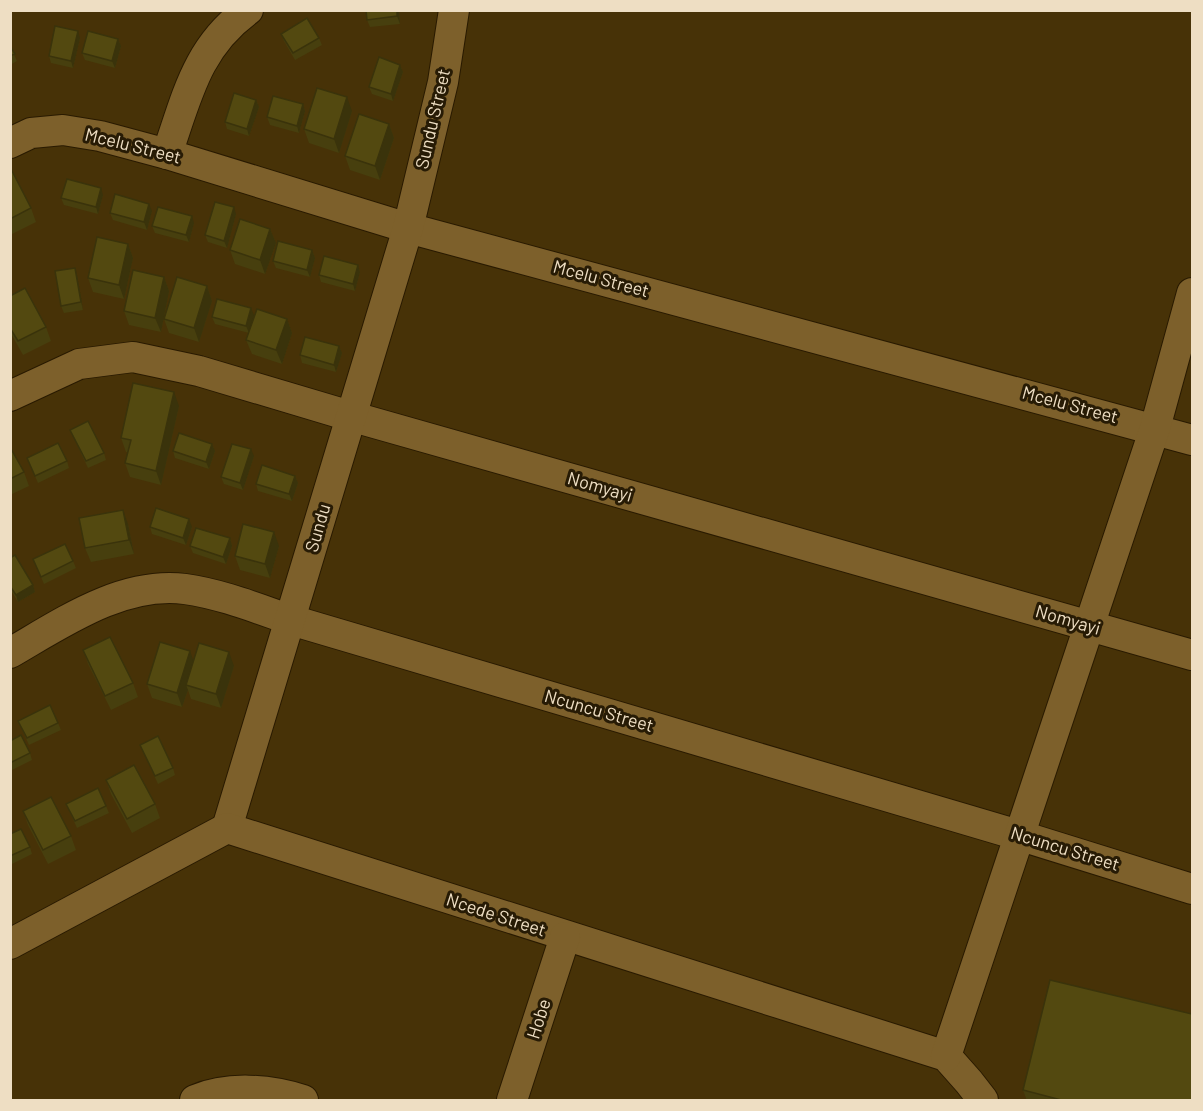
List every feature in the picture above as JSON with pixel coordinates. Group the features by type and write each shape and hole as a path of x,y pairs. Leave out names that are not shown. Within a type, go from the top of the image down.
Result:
{"street":[{"path":"167,154 195,71 218,37 248,10"},
{"name":"Sundu Street","path":"408,228 443,82 454,10"},
{"name":"Mcelu Street","path":"10,142 31,133 63,130 100,136 167,154 408,228 1155,428 1192,440"},
{"name":"Sundu","path":"227,828 408,228"},
{"path":"982,1101 946,1056 1155,428 1192,293"},
{"name":"Nomyayi","path":"10,396 79,364 133,357 199,371 1192,655"},
{"name":"Ncuncu Street","path":"10,652 97,605 125,595 183,589 216,596 1192,889"},
{"path":"10,944 227,828"},
{"name":"Ncede Street","path":"227,828 946,1056"},
{"name":"Hobe","path":"512,1101 565,937"},
{"path":"195,1101 225,1091 254,1091 289,1096 303,1101"}],"building":[{"path":"366,10 397,10 397,16 367,20"},
{"path":"307,18 319,38 293,53 281,34"},
{"path":"55,26 78,31 71,61 49,56"},
{"path":"88,31 118,39 112,61 82,53"},
{"path":"10,46 15,54 10,56"},
{"path":"379,57 400,65 391,94 369,87"},
{"path":"317,88 347,97 334,139 304,129"},
{"path":"234,93 256,100 247,129 225,122"},
{"path":"273,96 303,104 297,126 267,117"},
{"path":"359,114 389,124 375,166 345,156"},
{"path":"10,167 31,208 10,219"},
{"path":"67,179 101,188 96,207 61,198"},
{"path":"115,194 149,204 144,222 110,213"},
{"path":"215,202 234,207 224,241 205,235"},
{"path":"158,207 192,216 186,235 152,226"},
{"path":"240,219 270,229 260,260 230,250"},
{"path":"97,237 128,244 119,285 88,278"},
{"path":"278,241 312,250 307,270 273,261"},
{"path":"324,256 358,265 353,284 319,275"},
{"path":"75,268 81,302 61,306 55,271"},
{"path":"133,270 164,277 155,318 124,311"},
{"path":"177,277 207,286 194,328 164,319"},
{"path":"25,288 46,327 18,341 10,328 10,296"},
{"path":"217,299 251,308 246,326 212,317"},
{"path":"257,309 287,319 276,350 246,340"},
{"path":"305,337 339,346 334,365 300,355"},
{"path":"133,383 174,392 156,471 125,463 131,440 121,438"},
{"path":"88,421 104,453 86,461 70,430"},
{"path":"179,433 212,444 206,462 173,451"},
{"path":"58,443 67,461 35,476 27,458"},
{"path":"232,444 251,449 240,483 221,477"},
{"path":"10,447 24,472 10,479"},
{"path":"262,465 295,476 289,494 256,484"},
{"path":"156,508 189,519 183,538 150,527"},
{"path":"123,510 129,540 85,548 79,518"},
{"path":"243,524 274,532 265,564 235,556"},
{"path":"196,528 230,538 223,557 190,546"},
{"path":"65,544 73,561 41,577 33,559"},
{"path":"15,555 33,585 16,595 10,586 10,558"},
{"path":"110,637 133,683 105,696 83,650"},
{"path":"160,642 190,651 177,693 147,684"},
{"path":"199,643 229,652 216,694 186,685"},
{"path":"50,705 58,723 27,738 18,721"},
{"path":"21,735 30,753 10,763 10,741"},
{"path":"158,736 173,768 155,776 140,745"},
{"path":"134,765 155,804 127,819 106,780"},
{"path":"98,788 106,806 75,821 66,804"},
{"path":"51,797 71,836 43,850 23,811"},
{"path":"21,829 30,847 10,856 10,834"},
{"path":"1050,980 1192,1014 1192,1101 1065,1101 1023,1090"}]}
